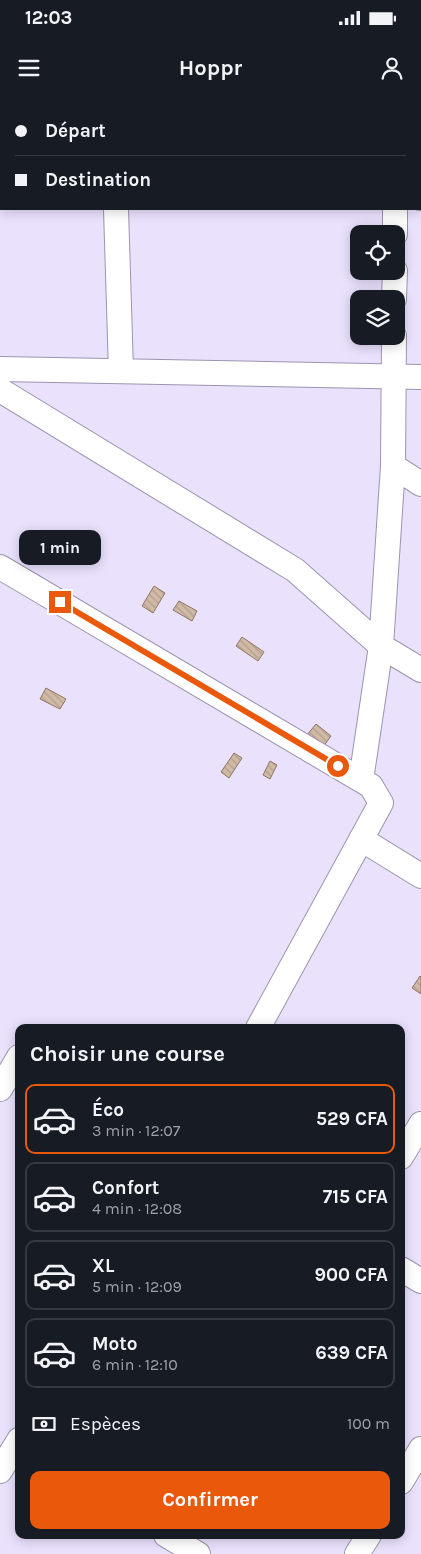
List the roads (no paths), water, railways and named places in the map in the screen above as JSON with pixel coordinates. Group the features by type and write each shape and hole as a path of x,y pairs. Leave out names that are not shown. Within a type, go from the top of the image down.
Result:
{"street":[{"path":"116,210 121,371"},
{"path":"395,210 395,225"},
{"path":"361,780 381,646 393,466 394,345"},
{"path":"0,369 421,377"},
{"path":"0,390 295,570 381,646 421,670"},
{"path":"393,466 421,484"},
{"path":"3,575 371,786 381,803 260,1024"},
{"path":"361,839 421,876"},
{"path":"1,1083 15,1063"},
{"path":"405,1150 421,1124"},
{"path":"405,1271 421,1280"},
{"path":"0,1471 13,1442"},
{"path":"405,1475 421,1449"},
{"path":"357,1554 366,1539"},
{"path":"168,1540 198,1554"}]}
